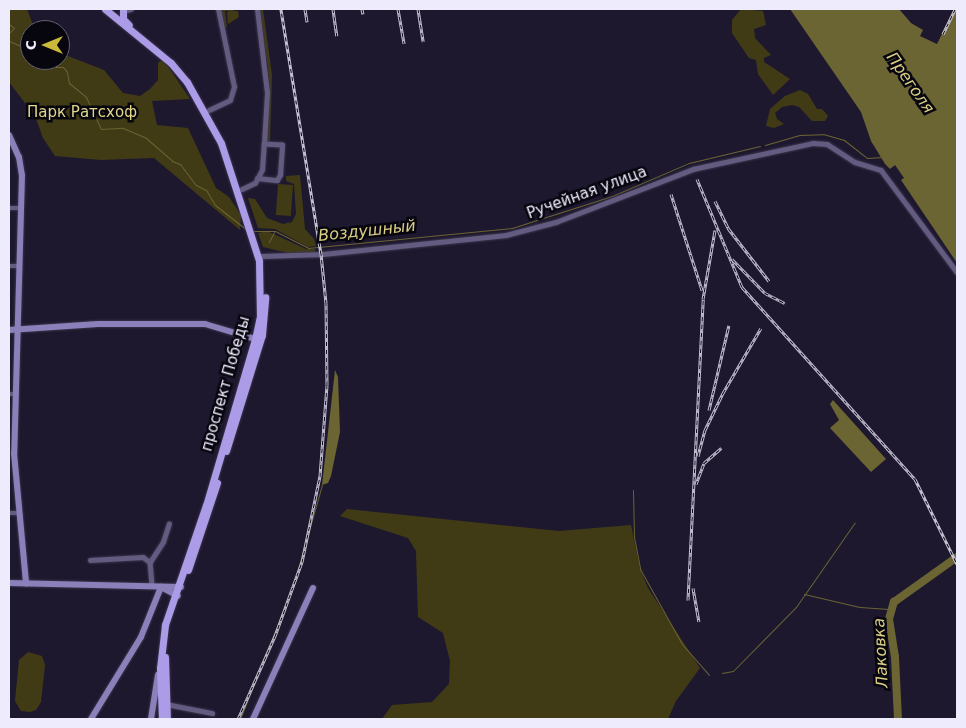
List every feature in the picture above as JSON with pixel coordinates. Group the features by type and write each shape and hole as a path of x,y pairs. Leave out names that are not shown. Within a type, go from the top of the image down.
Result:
{"main road":[{"path":"108,11 123,10"},
{"name":"проспект Победы","path":"123,10 126,23 174,60 209,110 225,142 254,230 260,255 265,308 258,340 211,505 164,625 160,668 166,718"},
{"name":"проспект Победы","path":"108,11 154,47 187,82 221,143 240,190"},
{"name":"проспект Победы","path":"166,718 166,644 176,595"}],"street":[{"path":"123,10 131,9"},
{"path":"209,110 230,100 234,87 218,9"},
{"path":"240,190 257,178 262,170 266,76 257,9"},
{"path":"9,134 19,157 22,208 18,329 12,394 11,443 26,583"},
{"name":"Ручейная улица","path":"260,255 323,254 506,235 556,222 693,168 813,142 827,144 855,162 884,173 957,272"},
{"path":"257,178 277,180 280,175 282,145 264,144"},
{"path":"9,208 22,208"},
{"path":"9,266 20,266"},
{"path":"9,330 98,324 204,324 258,340"},
{"path":"9,513 18,513"},
{"path":"152,585 150,562 163,542 169,524"},
{"path":"90,560 143,557 150,562"},
{"path":"9,583 179,587"},
{"path":"161,586 176,595"},
{"path":"91,719 141,637 161,586"},
{"path":"253,719 313,588"},
{"path":"150,719 160,668"},
{"path":"166,704 212,713"}],"green space":[{"name":"Парк Ратсхоф","path":"9,9 27,9 31,20 20,20 20,70 70,70 70,57 104,70 123,93 140,96 158,80 158,63 163,59 190,99 152,101 157,125 188,128 216,188 229,197 241,215 240,230 154,158 101,160 55,156 43,138 35,116 9,82"},
{"path":"220,9 238,9 232,11 238,11 239,17 228,24 227,12 230,11 225,11 227,27 224,28"},
{"path":"258,9 263,9 272,75 270,142 266,142 269,102 268,67"},
{"path":"741,9 763,11 766,25 754,29 755,38 771,55 764,58 764,62 790,79 773,95 758,74 756,60 749,58 732,33 732,20"},
{"path":"800,90 808,94 817,109 822,109 828,116 825,121 812,121 799,107 792,105 782,107 775,113 777,119 784,124 774,128 766,126 770,109 785,96"},
{"path":"300,175 305,229 314,239 316,246 308,247 275,229 258,228 248,198 255,199 267,218 283,224 292,222 296,214 294,184 286,181 286,176"},
{"path":"278,184 293,185 291,216 276,215"},
{"path":"267,231 306,249 315,249 315,252 288,253 263,247 258,233"},
{"path":"347,509 559,531 631,525 640,569 648,588 700,668 676,701 668,719 382,719 392,705 432,702 449,684 450,661 443,633 418,617 416,551 408,538 340,516"},
{"path":"28,652 42,656 45,665 41,702 36,710 30,712 21,711 15,701 19,660"}],"water":[{"name":"Преголя","path":"790,9 899,9 911,23 923,30 920,36 937,44 954,9 957,9 957,263 901,180 904,178 895,165 890,169 885,164 871,141 861,112"},
{"path":"335,370 338,377 340,432 331,476 328,483 322,485"},
{"path":"833,400 886,459 871,472 830,428 839,420 830,404"}],"waterway":[{"name":"Воздушный","path":"9,24 14,28 9,33"},
{"name":"Воздушный","path":"9,41 20,46"},
{"name":"Воздушный","path":"65,70 69,83 86,97 101,129 123,128 146,138 172,161 180,164 196,185 206,190 215,205 247,230"},
{"name":"Воздушный","path":"765,145 799,135 823,134 844,140 867,158 883,157"},
{"name":"Воздушный","path":"253,231 275,231 308,248 512,228 612,196 689,163 760,146"},
{"path":"269,242 274,232"},
{"path":"240,719 294,583 322,485"},
{"path":"633,490 634,537 640,569 682,644 709,675"},
{"path":"722,673 733,671 796,607 855,522"},
{"name":"Лаковка","path":"898,719 895,657 889,619 894,602 957,557"},
{"path":"804,594 860,607 892,609"}],"railway":[{"path":"238,719 275,636 302,562 320,476 327,385 326,303 321,254 281,9"},
{"path":"305,9 307,22"},
{"path":"333,9 337,36"},
{"path":"362,9 363,14"},
{"path":"398,9 404,43"},
{"path":"418,9 423,42"},
{"path":"943,34 955,9"},
{"path":"697,179 742,287 915,479 957,564"},
{"path":"671,194 702,290"},
{"path":"715,201 728,228 769,281"},
{"path":"688,600 703,299 715,230"},
{"path":"732,259 765,293 785,303"},
{"path":"709,410 729,325"},
{"path":"698,456 705,430 723,393 761,328"},
{"path":"696,484 704,463 721,448"},
{"path":"693,588 699,621"}]}
